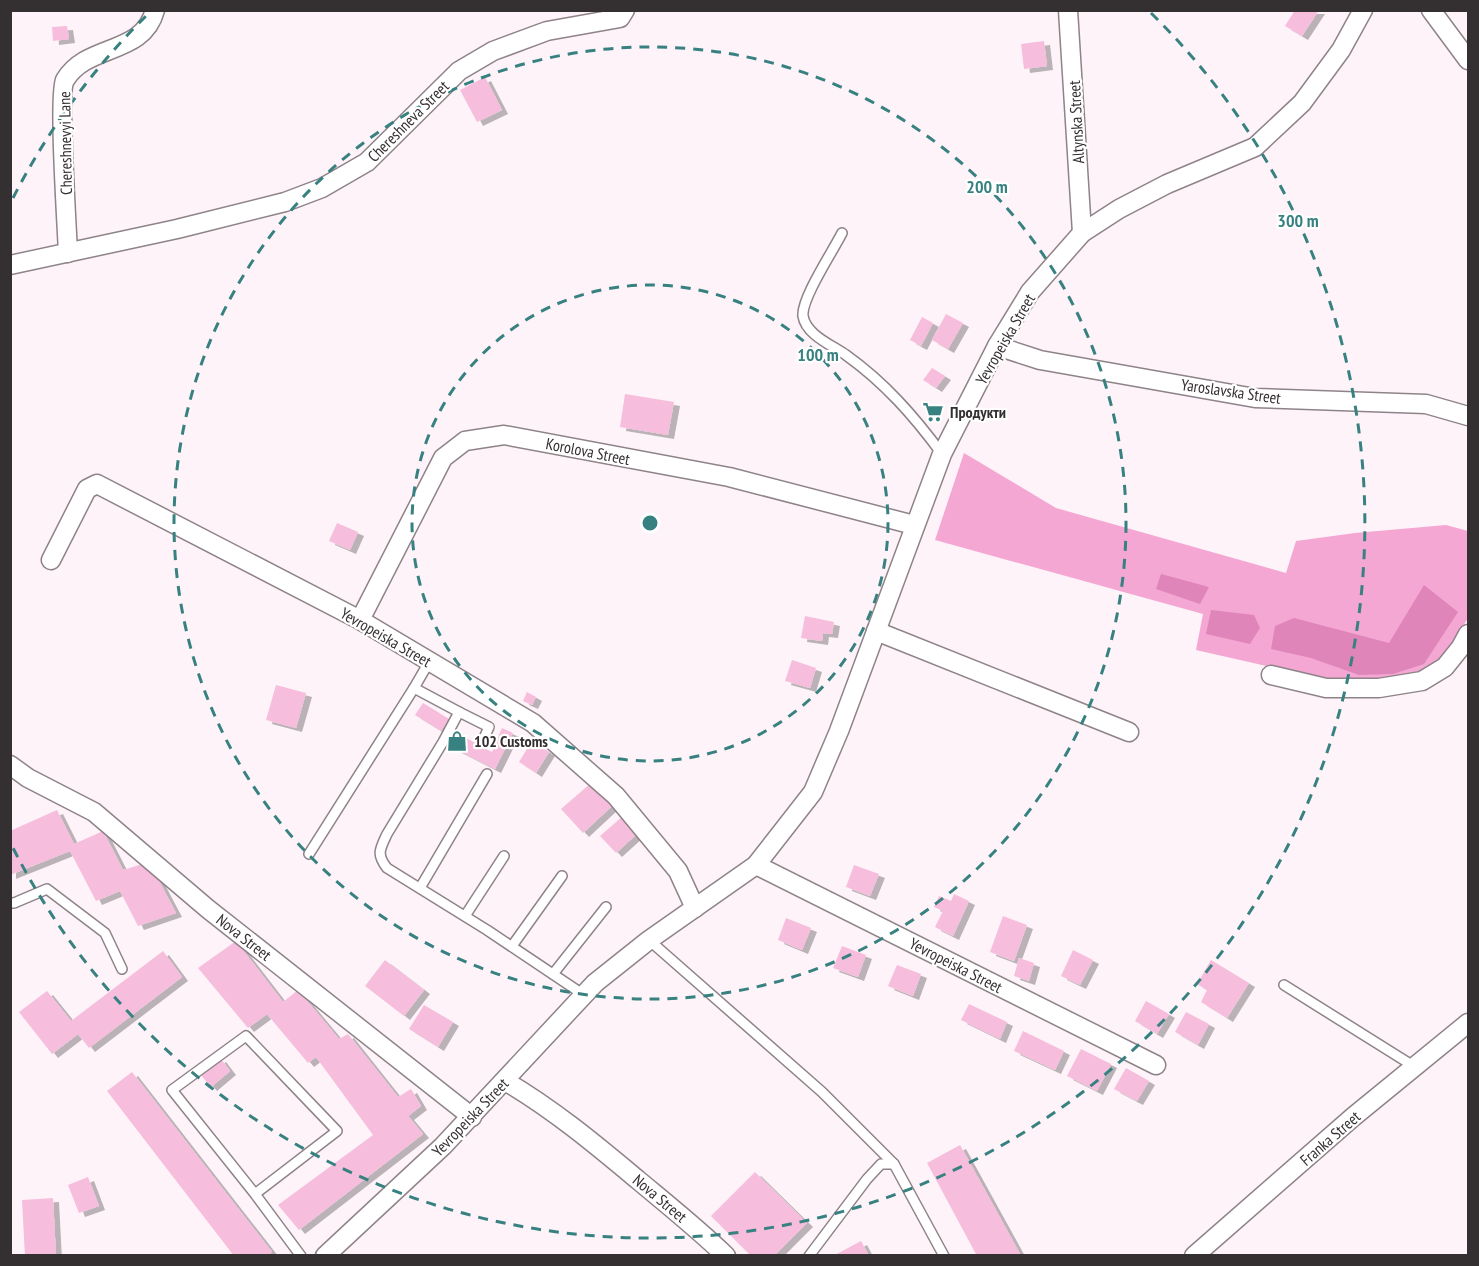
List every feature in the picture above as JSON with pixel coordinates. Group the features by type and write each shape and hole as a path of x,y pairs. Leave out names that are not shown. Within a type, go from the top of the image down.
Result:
{"street":[{"name":"Chereshnevyi Lane","path":"68,253 64,82 81,62 131,42 152,23 155,10"},
{"name":"Chereshneva Street","path":"10,265 177,229 285,202 322,188 368,162 459,70 493,51 547,31 620,18 625,10"},
{"name":"Altynska Street","path":"1068,10 1082,233"},
{"name":"Yevropeiska Street","path":"325,1256 443,1146 595,983 649,940 756,865 813,792 942,454 997,346 1030,292 1082,233 1119,209 1167,184 1255,147 1302,103 1341,50 1363,10"},
{"path":"1431,10 1468,60"},
{"name":"Yaroslavska Street","path":"997,346 1040,360 1255,398 1426,404 1468,416"},
{"name":"Korolova Street","path":"360,620 442,458 465,441 504,435 729,477 914,525"},
{"name":"Yevropeiska Street","path":"51,560 87,489 97,484 360,620 533,723 616,796 678,871 695,908"},
{"path":"876,631 1128,732"},
{"path":"1271,675 1326,688 1379,688 1422,681 1445,667 1468,634"},
{"name":"Nova Street","path":"10,765 28,778 94,812 208,909 472,1116"},
{"name":"Yevropeiska Street","path":"756,865 1156,1065"},
{"name":"Franka Street","path":"1194,1256 1353,1117 1468,1023"},
{"name":"Nova Street","path":"505,1081 526,1093 602,1150 706,1236 726,1256"}],"lane":[{"path":"842,234 804,304 803,318 810,330 848,356 884,385 915,418 942,454"},
{"path":"309,854 425,669"},
{"path":"414,688 489,727 484,738"},
{"path":"459,712 381,849 380,859 387,868 512,946 584,995"},
{"path":"420,888 487,774"},
{"path":"465,916 504,856"},
{"path":"512,946 562,876"},
{"path":"10,903 47,889 105,933 122,969"},
{"path":"553,974 606,907"},
{"path":"649,940 822,1092 894,1164 944,1256"},
{"path":"1284,985 1415,1067"},
{"path":"255,1194 338,1131 246,1036 172,1090 301,1256"},
{"path":"809,1256 867,1179 881,1164 894,1164"}],"shaded area":[{"path":"964,453 1056,508 1286,573 1296,541 1446,525 1468,531 1468,618 1442,660 1418,675 1358,683 1293,672 1196,650 1203,614 935,540"},
{"path":"1161,574 1209,587 1200,604 1156,589"},
{"path":"1424,585 1458,612 1424,664 1393,674 1359,675 1311,658 1271,649 1275,626 1294,618 1389,643"},
{"path":"1211,610 1254,615 1260,628 1250,644 1206,634"}],"building":[{"path":"1295,10 1319,10 1302,36 1285,26"},
{"path":"67,26 69,39 53,41 52,27"},
{"path":"1044,41 1047,66 1024,69 1021,44"},
{"path":"485,77 502,110 477,122 460,90"},
{"path":"946,314 963,323 948,349 932,340"},
{"path":"922,317 933,323 921,346 910,340"},
{"path":"932,368 945,376 936,388 923,380"},
{"path":"625,394 674,402 668,435 620,427"},
{"path":"337,523 358,532 350,550 329,541"},
{"path":"805,616 834,622 832,634 823,633 822,641 801,638"},
{"path":"792,660 816,668 810,688 785,681"},
{"path":"276,685 306,693 296,728 266,720"},
{"path":"527,692 536,697 532,705 523,701"},
{"path":"423,703 449,719 441,731 415,715"},
{"path":"502,728 513,733 495,769 448,745 455,732 492,752"},
{"path":"532,741 549,752 536,773 519,762"},
{"path":"591,783 612,806 583,833 561,809"},
{"path":"57,810 74,844 103,831 123,870 149,862 176,913 138,926 120,891 96,901 70,851 10,875 10,831"},
{"path":"623,816 638,833 616,853 600,836"},
{"path":"854,865 879,874 870,896 846,887"},
{"path":"954,894 969,901 953,936 935,927 943,911 934,907 939,896 951,901"},
{"path":"1003,916 1027,925 1014,961 990,952"},
{"path":"786,918 811,928 802,950 778,940"},
{"path":"236,941 283,1002 298,990 339,1039 348,1034 398,1097 411,1089 421,1106 408,1116 423,1134 299,1230 278,1205 373,1135 316,1057 308,1063 267,1014 248,1028 198,968"},
{"path":"842,946 866,955 858,977 833,968"},
{"path":"1073,950 1093,960 1080,985 1061,976"},
{"path":"163,951 182,977 89,1048 78,1034 52,1054 19,1012 47,991 71,1021"},
{"path":"1019,958 1034,963 1029,981 1014,976"},
{"path":"385,960 424,990 404,1016 365,986"},
{"path":"1211,960 1249,983 1227,1018 1201,1002 1207,990 1197,984"},
{"path":"897,965 921,974 913,996 888,986"},
{"path":"1146,1001 1169,1014 1157,1034 1135,1021"},
{"path":"969,1004 1007,1022 1000,1039 961,1020"},
{"path":"424,1005 453,1022 438,1047 409,1029"},
{"path":"1186,1012 1209,1024 1198,1045 1175,1032"},
{"path":"1023,1031 1064,1051 1055,1070 1014,1051"},
{"path":"1081,1049 1111,1064 1097,1091 1067,1076"},
{"path":"220,1058 230,1071 211,1087 200,1074"},
{"path":"1126,1068 1149,1081 1137,1101 1114,1089"},
{"path":"132,1072 272,1252 267,1256 234,1256 107,1091"},
{"path":"960,1145 1020,1254 1017,1256 977,1256 927,1163"},
{"path":"755,1172 807,1223 774,1256 751,1256 711,1216"},
{"path":"88,1177 99,1206 79,1213 68,1185"},
{"path":"53,1198 56,1256 25,1256 22,1200"},
{"path":"861,1241 869,1256 833,1256"}],"place":[{"name":"Продукти","path":"933,412"},
{"name":"102 Customs","path":"457,741"}]}
